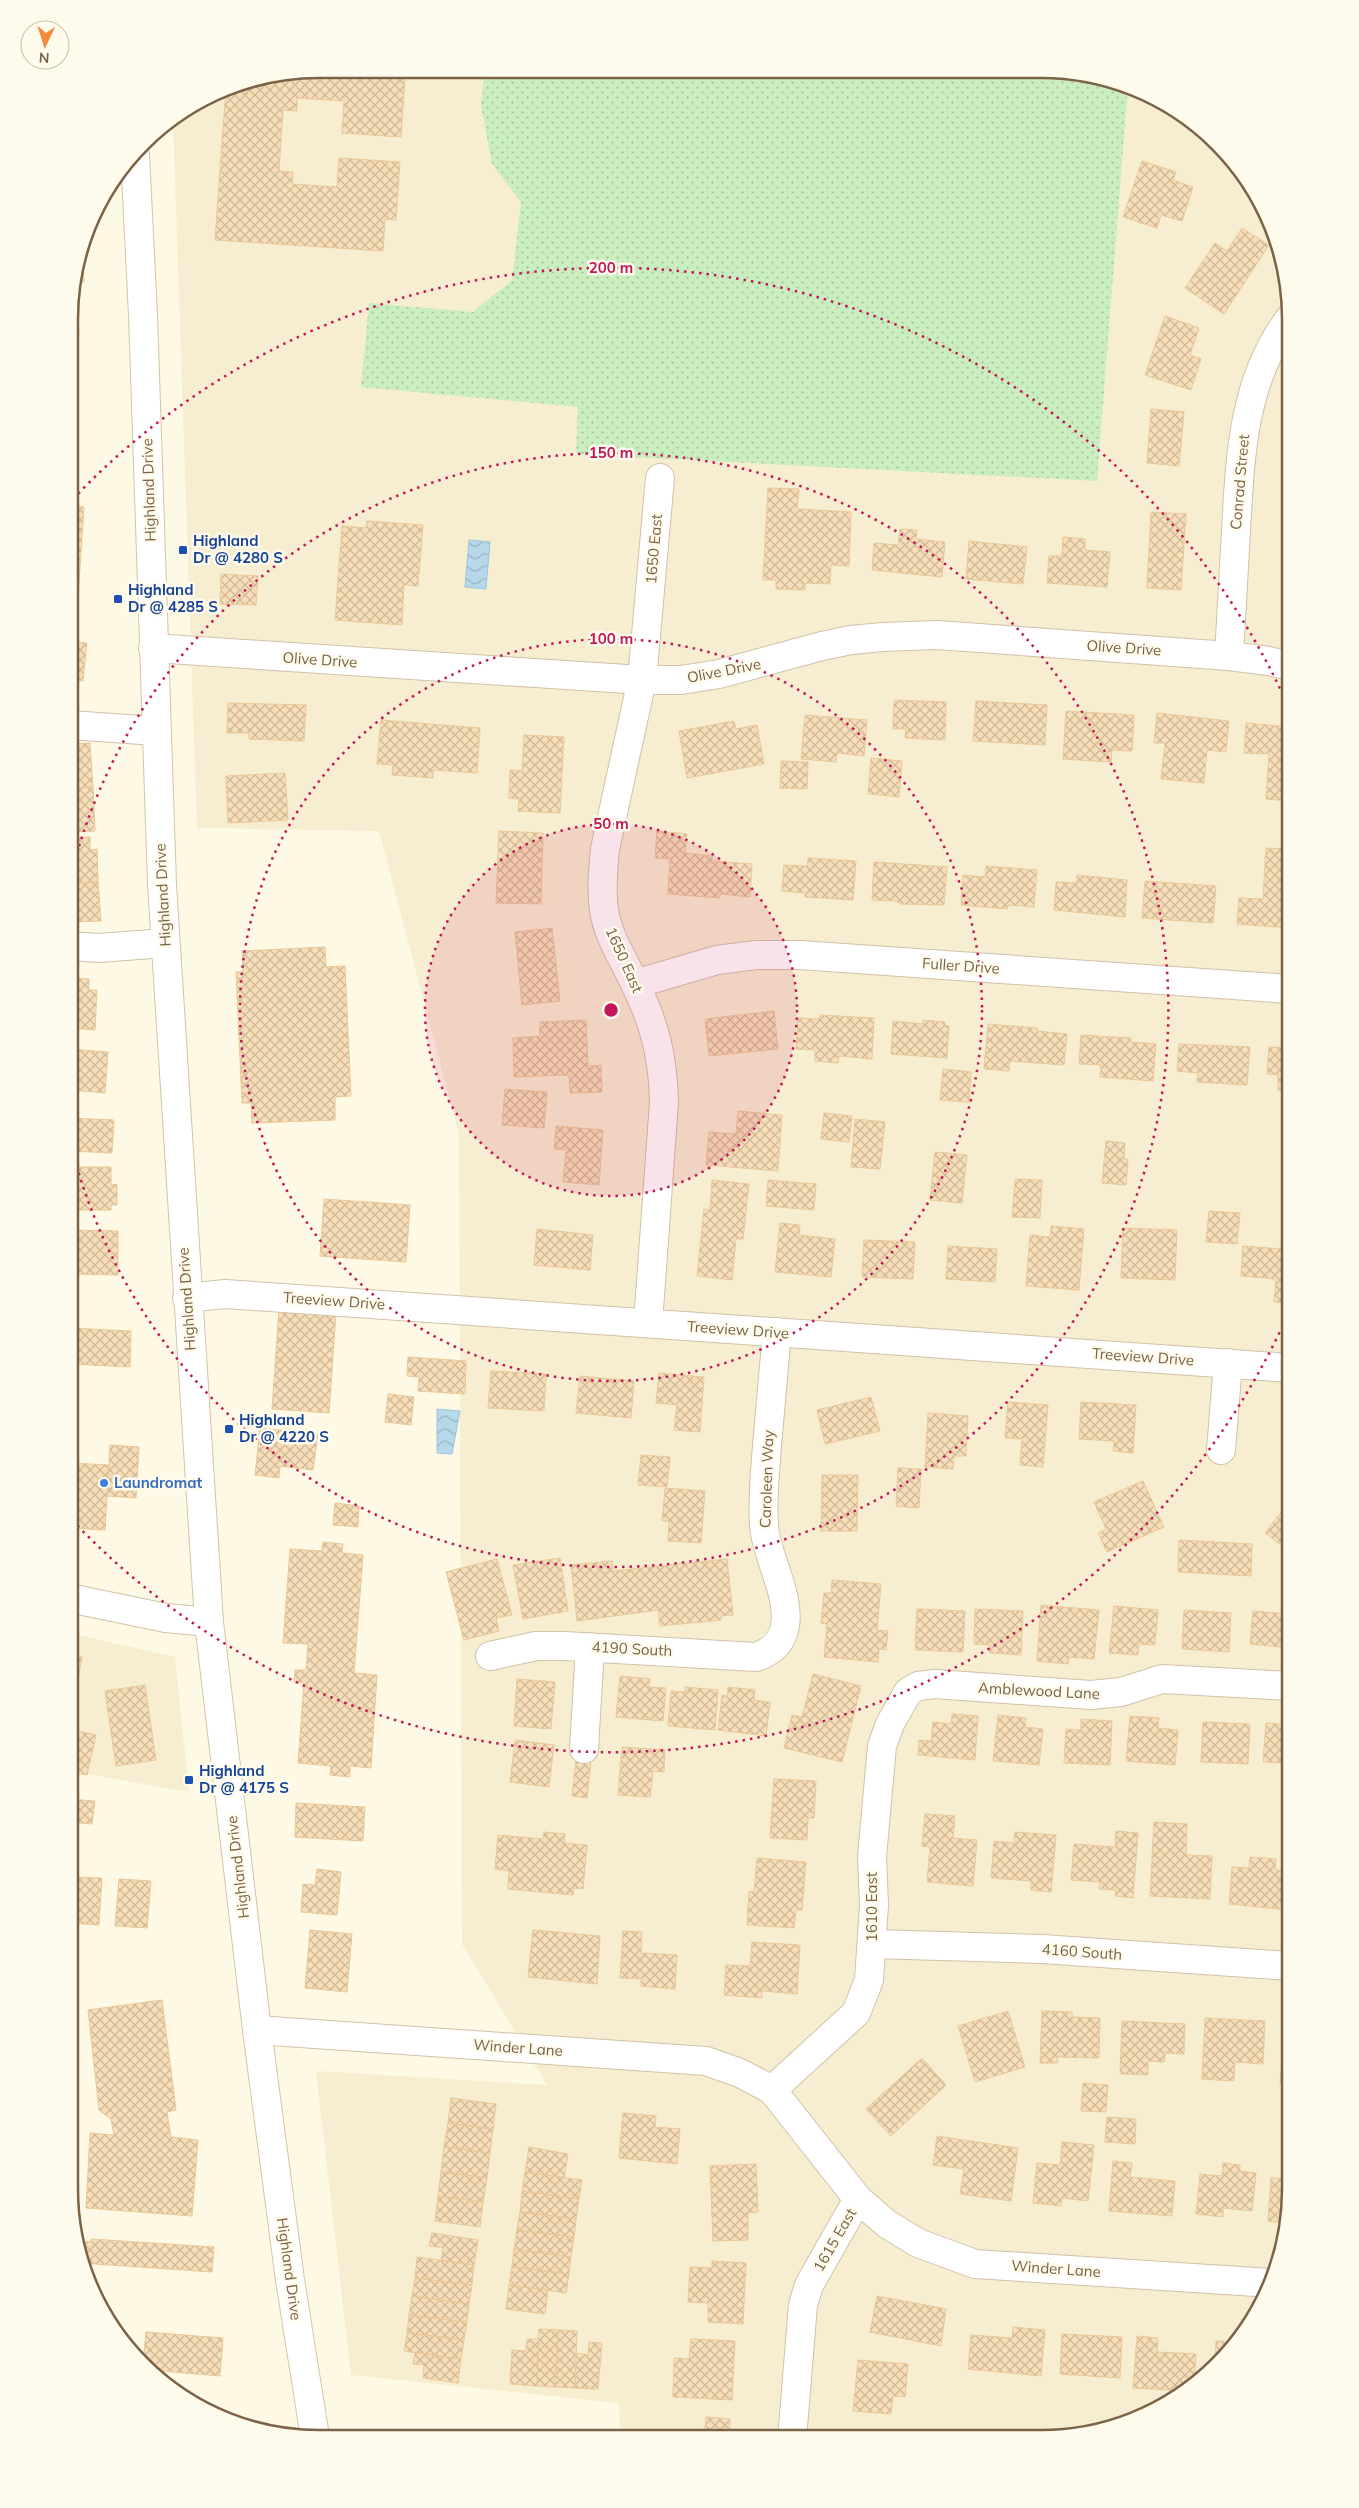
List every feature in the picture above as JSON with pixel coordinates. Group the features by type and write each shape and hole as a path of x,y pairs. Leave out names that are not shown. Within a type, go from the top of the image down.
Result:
{"street":[{"name":"Highland Drive","path":"135,162 143,315 153,648 165,943 209,1622 257,2030 290,2280 314,2430"},
{"name":"Conrad Street","path":"1229,656 1239,473 1244,426 1256,381 1275,338 1282,329"},
{"name":"1650 East","path":"648,1323 664,1102 663,1067 659,1045 651,1020 614,944 604,911 602,877 605,849 634,725 642,680 660,478"},
{"name":"Olive Drive","path":"153,648 642,680 681,680 719,674 851,640 892,636 937,635 1229,656 1282,664"},
{"path":"78,726 156,731"},
{"path":"78,947 99,948 165,943"},
{"name":"Fuller Drive","path":"635,984 718,960 756,955 800,955 1282,988"},
{"name":"Treeview Drive","path":"187,1298 226,1294 1282,1367"},
{"name":"Caroleen Way","path":"772,1649 782,1637 785,1624 782,1598 767,1547 764,1525 764,1493 777,1332"},
{"path":"1221,1450 1228,1363"},
{"path":"78,1600 166,1618 209,1622"},
{"name":"4190 South","path":"490,1656 536,1646 590,1647 744,1657 756,1657 772,1649"},
{"path":"584,1748 590,1647"},
{"name":"Amblewood Lane","path":"908,1692 918,1686 935,1684 1106,1695 1162,1679 1282,1686"},
{"name":"1610 East","path":"772,2090 856,2012 869,1980 873,1944 872,1857 882,1746 890,1724 908,1692"},
{"name":"4160 South","path":"873,1944 1042,1949 1282,1965"},
{"name":"Winder Lane","path":"257,2030 706,2061 740,2073 772,2090"},
{"name":"1615 East","path":"772,2090 858,2200 810,2285 803,2305 793,2428"},
{"name":"Winder Lane","path":"858,2200 887,2224 918,2243 975,2264 1262,2283"}],"shaded area":[{"path":"303,78 691,78 1097,481 1127,94 1147,102 1187,127 1211,148 1241,185 1257,212 1269,241 1277,271 1282,318 1282,2190 1277,2237 1269,2267 1257,2296 1241,2323 1222,2348 1199,2371 1174,2390 1147,2406 1118,2418 1088,2426 1056,2430 620,2430 619,2403 351,2375 316,2071 547,2085 462,1944 459,1135 379,831 197,828 173,126 185,118 212,102 241,90 271,82"},
{"path":"78,1635 175,1657 189,1792 78,1773"}],"green space":[{"path":"484,78 1056,78 1088,82 1127,94 1097,481 576,454 578,407 361,387 369,303 473,312 512,280 521,202 492,164 481,106"}],"water":[{"path":"469,540 490,542 486,589 465,587"},
{"path":"437,1409 460,1411 452,1454 437,1453"}],"building":[{"path":"303,78 405,78 401,137 342,133 344,101 297,98 297,111 283,110 279,171 293,172 292,184 337,187 339,158 400,162 396,220 385,219 383,251 215,240 225,96 271,82"},
{"path":"1142,161 1176,172 1173,180 1193,187 1182,221 1161,215 1157,228 1123,217"},
{"path":"1242,228 1269,245 1224,314 1185,288 1215,243 1227,251"},
{"path":"84,265 84,282 81,282"},
{"path":"1165,316 1199,328 1190,355 1201,359 1191,390 1145,375"},
{"path":"1151,409 1184,412 1179,466 1147,463"},
{"path":"768,488 799,489 797,509 851,512 849,566 831,565 830,584 805,583 805,590 776,589 776,580 763,580"},
{"path":"78,507 84,507 78,597"},
{"path":"1151,512 1186,514 1181,590 1147,588"},
{"path":"367,521 423,525 418,586 404,585 402,625 335,620 342,526 366,528"},
{"path":"900,529 917,530 916,539 945,542 942,577 872,570 874,543 898,545"},
{"path":"1063,537 1085,539 1085,550 1110,552 1107,587 1047,583 1049,556 1062,556"},
{"path":"969,541 1027,547 1023,584 966,579"},
{"path":"221,574 258,576 256,605 220,604"},
{"path":"78,642 87,643 83,681 78,680"},
{"path":"894,700 946,702 945,740 905,738 906,729 893,729"},
{"path":"976,701 1047,705 1045,745 973,741"},
{"path":"228,703 306,705 304,741 249,739 249,733 227,733"},
{"path":"1066,711 1134,715 1132,751 1112,750 1111,762 1063,759"},
{"path":"1157,713 1229,721 1226,752 1207,750 1204,783 1161,779 1165,743 1154,743"},
{"path":"805,715 867,720 864,756 837,753 836,762 801,759"},
{"path":"381,720 480,728 477,773 433,770 433,778 392,775 393,765 377,764"},
{"path":"734,721 736,729 757,725 764,764 687,778 679,731"},
{"path":"1246,723 1282,726 1282,800 1266,799 1269,754 1244,753"},
{"path":"524,735 564,737 560,813 518,811 519,799 509,798 510,770 522,771"},
{"path":"90,743 93,787 78,788 78,744"},
{"path":"871,758 902,761 899,797 868,794"},
{"path":"781,761 808,762 807,789 780,788"},
{"path":"285,773 288,820 228,823 226,776"},
{"path":"93,787 95,831 78,832 78,788"},
{"path":"499,831 543,833 541,904 496,903"},
{"path":"657,831 687,834 685,853 712,856 712,861 752,864 750,897 720,894 720,898 668,894 670,859 655,858"},
{"path":"90,837 90,850 97,849 98,882 78,883 78,838"},
{"path":"1266,848 1282,849 1282,927 1237,924 1239,898 1263,899"},
{"path":"808,858 856,861 853,900 805,897 805,893 782,891 784,865 807,866"},
{"path":"874,862 947,867 944,905 900,904 896,901 872,900"},
{"path":"986,866 1037,870 1034,907 1008,905 1007,909 961,905 963,875 985,877"},
{"path":"1077,875 1127,880 1125,917 1054,910 1056,882 1077,883"},
{"path":"1145,881 1216,886 1213,923 1142,918"},
{"path":"98,882 101,921 78,922 78,883"},
{"path":"552,928 560,1001 522,1005 515,932"},
{"path":"325,947 326,967 345,966 351,1096 335,1097 335,1120 252,1123 251,1103 242,1103 236,972 243,972 242,951"},
{"path":"78,978 89,979 89,990 97,990 95,1030 78,1029"},
{"path":"774,1011 778,1049 709,1056 705,1019"},
{"path":"820,1015 874,1018 872,1059 839,1056 838,1063 815,1061 815,1050 796,1049 798,1018 819,1019"},
{"path":"586,1020 588,1066 601,1065 602,1092 570,1093 569,1075 514,1077 513,1038 540,1036 540,1022"},
{"path":"923,1020 945,1022 945,1025 949,1026 947,1058 891,1054 893,1021 923,1024"},
{"path":"988,1024 1037,1028 1037,1031 1067,1034 1064,1065 1010,1061 1009,1071 984,1069"},
{"path":"1081,1035 1131,1038 1130,1042 1156,1044 1153,1081 1100,1077 1101,1065 1079,1064"},
{"path":"1179,1044 1250,1047 1247,1085 1197,1082 1198,1073 1177,1071"},
{"path":"1269,1047 1282,1048 1282,1090 1278,1090 1278,1075 1267,1074"},
{"path":"78,1050 108,1052 105,1093 78,1091"},
{"path":"943,1069 971,1072 969,1102 940,1100"},
{"path":"505,1089 547,1092 544,1128 502,1125"},
{"path":"738,1111 782,1115 778,1171 706,1165 709,1132 736,1134"},
{"path":"824,1113 852,1116 849,1142 821,1139"},
{"path":"78,1118 114,1120 112,1153 78,1151"},
{"path":"855,1119 885,1122 880,1169 851,1167"},
{"path":"556,1126 603,1130 599,1185 563,1182 566,1150 554,1149"},
{"path":"1106,1141 1125,1143 1124,1159 1128,1159 1126,1185 1102,1183"},
{"path":"935,1152 967,1155 962,1203 930,1200"},
{"path":"78,1167 111,1167 111,1185 117,1184 117,1205 111,1205 111,1210 78,1210"},
{"path":"1015,1179 1042,1180 1040,1218 1012,1217"},
{"path":"712,1180 749,1184 743,1239 736,1239 732,1280 697,1276 704,1209 710,1210"},
{"path":"768,1180 816,1184 814,1210 766,1206"},
{"path":"324,1199 410,1205 406,1262 320,1256"},
{"path":"1209,1211 1240,1213 1237,1244 1206,1242"},
{"path":"780,1223 800,1225 799,1235 835,1239 831,1277 775,1272"},
{"path":"1051,1226 1084,1229 1079,1290 1026,1286 1030,1235 1050,1237"},
{"path":"1123,1228 1177,1230 1175,1280 1121,1278"},
{"path":"537,1229 593,1235 590,1270 534,1265"},
{"path":"78,1230 118,1231 118,1275 78,1274"},
{"path":"1282,1238 1282,1302 1274,1302 1276,1279 1241,1276 1243,1246 1281,1249"},
{"path":"864,1240 915,1242 913,1279 862,1277"},
{"path":"948,1246 997,1249 995,1282 946,1279"},
{"path":"279,1309 336,1313 329,1413 272,1409"},
{"path":"78,1328 131,1331 130,1367 78,1364"},
{"path":"408,1357 466,1361 465,1394 418,1391 419,1377 407,1376"},
{"path":"491,1371 546,1374 544,1411 488,1408"},
{"path":"659,1373 704,1377 700,1432 674,1430 677,1405 656,1403"},
{"path":"580,1376 634,1381 631,1418 576,1413"},
{"path":"388,1394 414,1397 411,1425 385,1422"},
{"path":"871,1397 880,1431 825,1444 817,1410"},
{"path":"1008,1402 1048,1405 1043,1467 1020,1465 1022,1439 1005,1438"},
{"path":"1081,1402 1136,1405 1133,1453 1113,1451 1114,1441 1079,1439"},
{"path":"928,1413 968,1416 966,1456 954,1456 953,1469 925,1467"},
{"path":"260,1428 318,1434 313,1470 280,1466 279,1478 255,1475"},
{"path":"110,1445 139,1447 136,1498 107,1496"},
{"path":"641,1455 670,1457 667,1487 638,1485"},
{"path":"78,1463 109,1465 105,1530 78,1528"},
{"path":"898,1468 921,1469 919,1508 896,1506"},
{"path":"822,1475 858,1475 857,1531 821,1531"},
{"path":"1143,1481 1164,1527 1107,1552 1098,1533 1106,1529 1094,1502"},
{"path":"665,1488 705,1491 701,1543 668,1541 669,1521 662,1521"},
{"path":"335,1503 359,1506 358,1527 333,1525"},
{"path":"1282,1511 1282,1545 1265,1533"},
{"path":"1179,1540 1252,1544 1251,1576 1178,1572"},
{"path":"323,1542 343,1544 342,1553 363,1555 354,1673 377,1675 371,1768 350,1766 350,1777 330,1775 331,1766 298,1763 304,1683 294,1682 295,1670 306,1670 308,1644 283,1643 290,1549 322,1551"},
{"path":"560,1558 568,1611 523,1619 513,1565"},
{"path":"497,1559 512,1615 496,1618 499,1631 464,1640 446,1572"},
{"path":"727,1559 733,1615 721,1616 721,1620 660,1626 658,1610 577,1621 571,1565 612,1561 613,1571"},
{"path":"832,1580 881,1584 877,1630 888,1631 886,1650 879,1649 878,1662 824,1657 827,1624 821,1623 824,1593 831,1593"},
{"path":"1041,1605 1099,1610 1094,1659 1069,1657 1068,1664 1037,1661"},
{"path":"1114,1606 1158,1610 1155,1645 1139,1644 1138,1655 1109,1653"},
{"path":"917,1609 965,1611 963,1652 915,1650"},
{"path":"975,1609 1023,1611 1021,1655 990,1653 990,1645 974,1644"},
{"path":"1184,1610 1231,1613 1229,1652 1182,1649"},
{"path":"1253,1611 1282,1613 1282,1647 1250,1644"},
{"path":"78,1656 82,1657 78,1679"},
{"path":"813,1674 861,1686 842,1762 784,1748 792,1715 802,1717"},
{"path":"620,1676 650,1679 649,1687 666,1688 663,1721 616,1717"},
{"path":"517,1679 555,1682 551,1729 514,1726"},
{"path":"145,1685 156,1760 116,1766 105,1691"},
{"path":"685,1687 718,1690 715,1730 668,1726 671,1691 685,1692"},
{"path":"728,1687 755,1690 754,1700 770,1702 766,1736 718,1730 722,1695 727,1696"},
{"path":"952,1714 978,1716 975,1760 918,1755 919,1740 931,1741 933,1722 951,1724"},
{"path":"998,1715 1026,1718 1025,1727 1043,1729 1039,1765 993,1761"},
{"path":"1130,1716 1159,1718 1158,1728 1178,1730 1175,1765 1126,1761"},
{"path":"1081,1719 1112,1721 1110,1765 1064,1763 1066,1729 1081,1730"},
{"path":"1203,1722 1250,1724 1248,1764 1201,1762"},
{"path":"1266,1723 1282,1724 1282,1763 1263,1762"},
{"path":"78,1731 96,1735 87,1775 78,1774"},
{"path":"515,1740 554,1745 549,1787 510,1782"},
{"path":"622,1747 665,1750 664,1772 653,1771 650,1797 618,1795"},
{"path":"576,1760 591,1761 587,1798 572,1796"},
{"path":"774,1779 816,1781 814,1818 808,1818 807,1840 770,1838"},
{"path":"78,1800 95,1801 92,1824 78,1823"},
{"path":"296,1803 365,1807 363,1841 295,1837"},
{"path":"925,1814 955,1816 953,1838 977,1840 973,1886 927,1882 930,1847 922,1846"},
{"path":"1154,1822 1187,1824 1186,1855 1212,1856 1210,1899 1150,1896"},
{"path":"1116,1831 1138,1833 1133,1898 1115,1896 1116,1890 1099,1889 1100,1882 1071,1880 1074,1844 1115,1847"},
{"path":"544,1832 565,1834 564,1843 587,1845 583,1889 574,1888 573,1895 508,1889 509,1871 495,1869 498,1835 543,1839"},
{"path":"1015,1832 1056,1835 1051,1892 1031,1890 1031,1881 991,1878 994,1841 1014,1843"},
{"path":"1250,1857 1276,1859 1275,1870 1282,1870 1282,1909 1229,1904 1232,1867 1249,1868"},
{"path":"757,1858 806,1862 802,1910 796,1910 794,1928 747,1925 749,1891 754,1892"},
{"path":"317,1869 341,1872 337,1915 301,1912 303,1884 315,1885"},
{"path":"78,1877 102,1878 99,1925 78,1924"},
{"path":"119,1879 151,1881 147,1928 115,1926"},
{"path":"310,1930 352,1934 347,1992 305,1988"},
{"path":"533,1930 600,1936 597,1984 528,1977"},
{"path":"623,1931 642,1932 641,1953 677,1955 675,1989 641,1986 641,1979 620,1978"},
{"path":"752,1942 800,1945 797,1994 762,1991 762,1998 724,1995 726,1965 750,1966"},
{"path":"162,2000 176,2110 167,2112 171,2137 198,2140 192,2216 86,2208 90,2133 114,2135 111,2119 99,2110 88,2010"},
{"path":"1008,2011 1025,2067 975,2082 958,2026"},
{"path":"1042,2011 1072,2012 1072,2017 1100,2018 1099,2058 1058,2057 1057,2063 1040,2063"},
{"path":"1205,2018 1265,2021 1263,2064 1235,2062 1234,2081 1202,2079"},
{"path":"1122,2021 1185,2024 1184,2054 1165,2053 1164,2062 1148,2061 1148,2075 1120,2074"},
{"path":"922,2058 946,2085 891,2136 866,2109"},
{"path":"1282,2060 1282,2083 1280,2083"},
{"path":"1083,2083 1108,2085 1106,2112 1081,2111"},
{"path":"451,2098 496,2104 493,2129 448,2123"},
{"path":"623,2113 656,2116 655,2127 680,2129 677,2164 619,2158"},
{"path":"1107,2117 1136,2119 1135,2144 1105,2142"},
{"path":"448,2123 493,2129 490,2153 444,2147"},
{"path":"937,2136 1018,2148 1011,2201 960,2194 964,2169 933,2165"},
{"path":"1062,2142 1094,2145 1088,2201 1062,2198 1061,2206 1033,2203 1037,2163 1060,2165"},
{"path":"444,2147 490,2153 487,2178 441,2172"},
{"path":"529,2147 568,2154 564,2178 525,2172"},
{"path":"1113,2161 1132,2163 1130,2177 1175,2181 1172,2216 1109,2211"},
{"path":"1223,2163 1240,2165 1240,2171 1256,2173 1252,2211 1223,2208 1223,2217 1196,2214 1200,2174 1222,2176"},
{"path":"756,2164 758,2212 748,2213 748,2240 713,2241 710,2166"},
{"path":"441,2172 487,2178 483,2202 438,2196"},
{"path":"525,2172 582,2180 579,2199 522,2191"},
{"path":"1271,2178 1282,2179 1279,2222 1268,2221"},
{"path":"522,2191 579,2199 576,2219 520,2212"},
{"path":"438,2196 483,2202 480,2227 435,2221"},
{"path":"520,2212 576,2219 574,2237 517,2230"},
{"path":"517,2230 574,2237 571,2257 514,2249"},
{"path":"432,2233 478,2240 474,2265 441,2260 443,2248 429,2246"},
{"path":"91,2239 214,2247 212,2272 89,2264 83,2241 91,2242"},
{"path":"514,2249 571,2257 569,2274 512,2267"},
{"path":"417,2257 474,2265 472,2285 415,2278"},
{"path":"712,2261 746,2263 743,2324 708,2322 708,2303 688,2302 690,2267 712,2268"},
{"path":"512,2267 569,2274 566,2293 509,2285"},
{"path":"415,2278 472,2285 469,2304 412,2296"},
{"path":"509,2285 548,2290 545,2314 506,2309"},
{"path":"412,2296 469,2304 467,2322 409,2315"},
{"path":"877,2296 946,2309 941,2346 870,2332"},
{"path":"409,2315 467,2322 464,2340 407,2333"},
{"path":"1013,2327 1045,2330 1041,2376 968,2369 971,2335 1012,2338"},
{"path":"539,2329 558,2330 555,2387 537,2386"},
{"path":"558,2330 577,2331 575,2388 555,2387"},
{"path":"146,2332 223,2338 220,2376 160,2371 144,2355"},
{"path":"407,2333 464,2340 461,2359 404,2351"},
{"path":"1062,2334 1122,2337 1120,2378 1060,2374"},
{"path":"1137,2336 1158,2338 1157,2352 1196,2354 1195,2375 1174,2390 1133,2388"},
{"path":"527,2339 539,2339 537,2386 510,2384 512,2350 526,2351"},
{"path":"691,2339 735,2341 732,2400 673,2397 674,2358 689,2359"},
{"path":"1216,2341 1227,2342 1222,2348 1215,2355"},
{"path":"589,2342 602,2343 598,2389 575,2388 576,2353 588,2355"},
{"path":"415,2352 461,2359 458,2383 423,2378 424,2365 413,2364"},
{"path":"858,2360 908,2364 905,2397 893,2396 891,2414 853,2411"},
{"path":"706,2417 730,2419 729,2430 705,2430"}],"place":[{"name":"Highland Dr @ 4280 S","path":"183,550"},
{"name":"Highland Dr @ 4285 S","path":"118,599"},
{"name":"Highland Dr @ 4220 S","path":"229,1429"},
{"name":"Laundromat","path":"104,1483"},
{"name":"Highland Dr @ 4175 S","path":"189,1780"}]}
